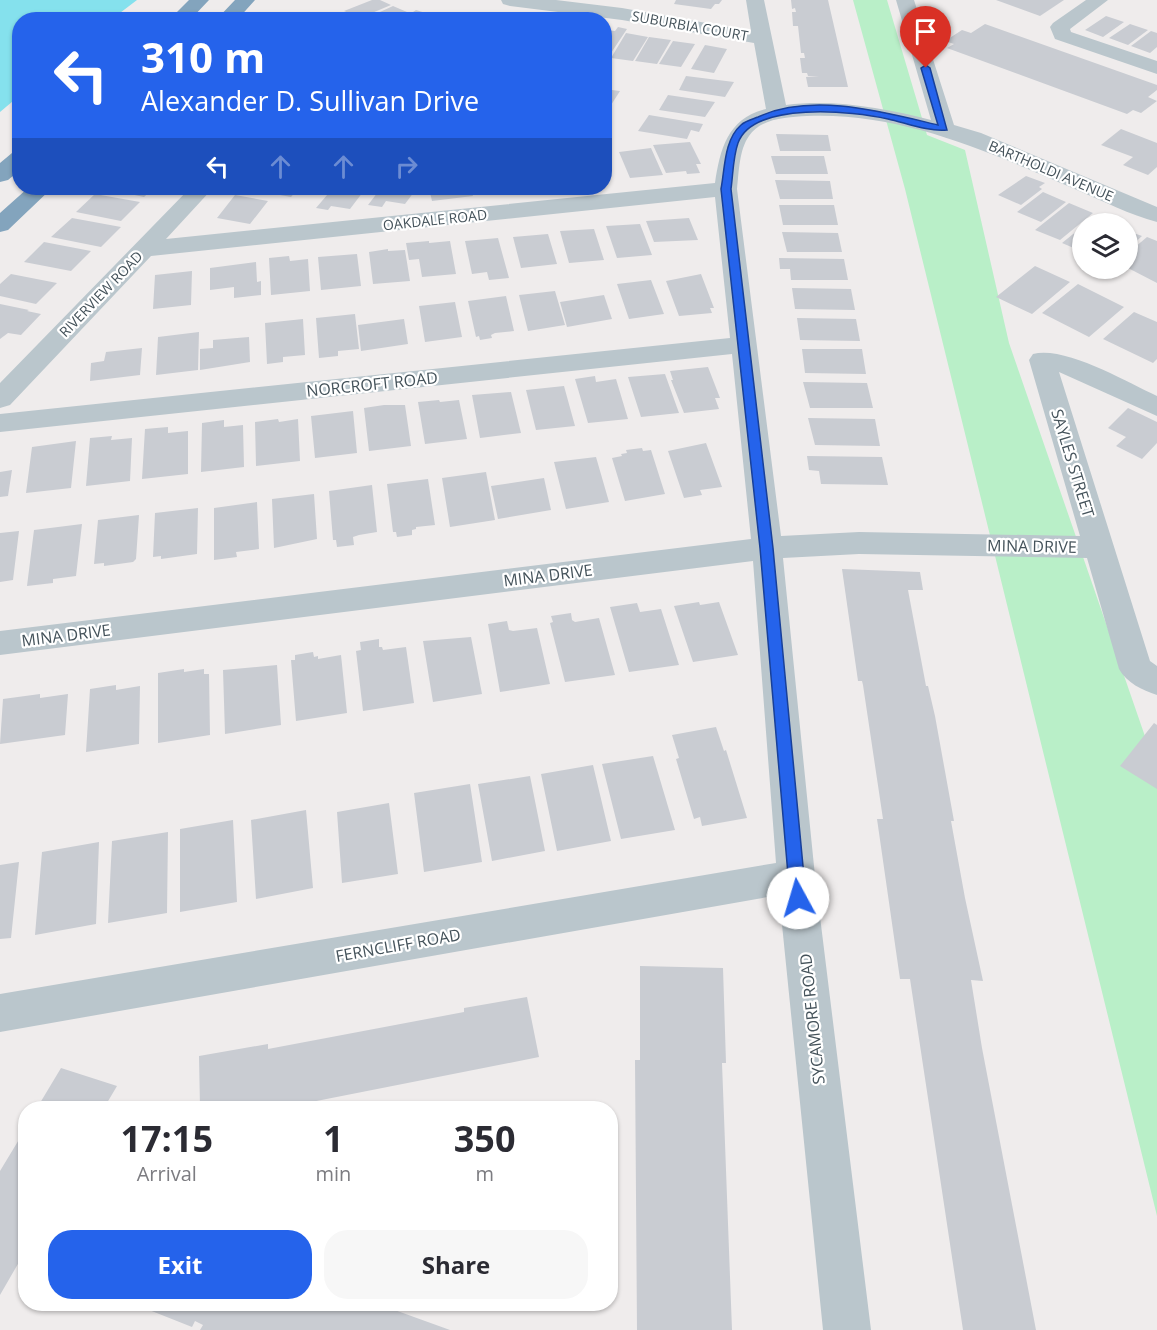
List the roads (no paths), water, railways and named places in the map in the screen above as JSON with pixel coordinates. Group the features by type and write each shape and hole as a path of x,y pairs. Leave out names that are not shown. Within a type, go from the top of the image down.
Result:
{"highway":[{"path":"187,12 200,0"},
{"path":"233,12 246,0"},
{"path":"0,175 12,165"},
{"path":"0,225 33,195"}],"street":[{"name":"SUBURBIA COURT","path":"510,0 606,12"},
{"path":"755,0 777,112"},
{"path":"905,0 944,129"},
{"path":"1099,0 1060,27 1062,35 1157,68"},
{"name":"SUBURBIA COURT","path":"612,13 763,39"},
{"name":"SYCAMORE ROAD","path":"847,1330 796,876 766,548 726,189 733,142 745,127 777,112 826,109 882,115 944,129"},
{"name":"BARTHOLDI AVENUE","path":"944,129 973,138 1157,215"},
{"name":"OAKDALE ROAD","path":"144,249 726,189"},
{"name":"RIVERVIEW ROAD","path":"0,399 195,195"},
{"path":"544,209 553,195"},
{"name":"NORCROFT ROAD","path":"0,423 744,345"},
{"name":"SAYLES STREET","path":"1146,675 1098,547 1042,360 1060,362 1157,407"},
{"name":"MINA DRIVE","path":"0,643 766,548 859,543 1098,547"},
{"name":"FERNCLIFF ROAD","path":"0,1013 796,876"}],"water":[{"path":"0,0 137,0 121,12 12,12 12,102 0,112"}]}
